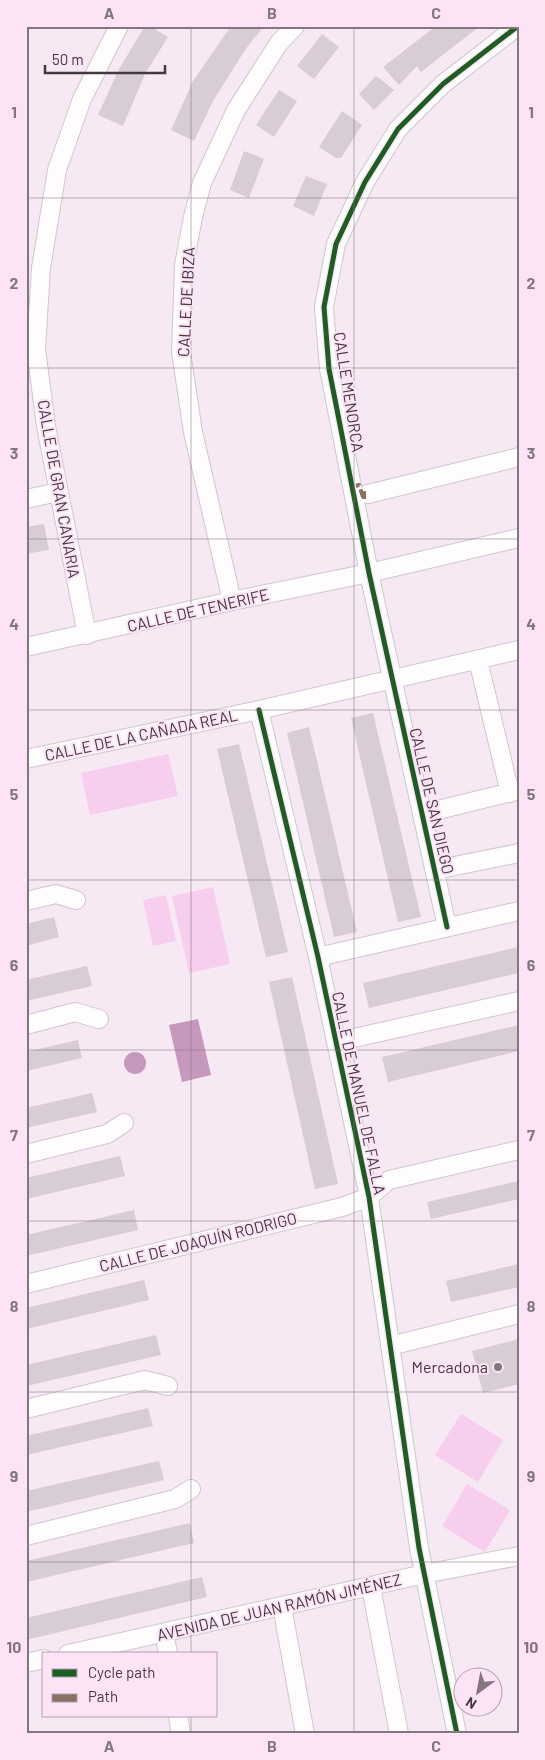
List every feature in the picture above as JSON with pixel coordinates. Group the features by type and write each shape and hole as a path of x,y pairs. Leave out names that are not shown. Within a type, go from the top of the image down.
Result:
{"street":[{"name":"CALLE DE GRAN CANARIA","path":"87,635 31,350 41,268 57,170 82,99 118,26"},
{"name":"CALLE DE IBIZA","path":"232,601 193,432 181,352 184,265 193,217 202,183 236,110 279,43 295,26"},
{"name":"CALLE MENORCA","path":"392,680 329,369 324,307 336,244 365,182 398,129 442,84 518,26"},
{"path":"368,494 519,456"},
{"path":"26,499 58,492"},
{"name":"CALLE DE TENERIFE","path":"26,648 519,538"},
{"name":"CALLE DE LA CAÑADA REAL","path":"26,759 259,710 519,650"},
{"path":"422,814 514,792 478,660"},
{"name":"CALLE DE SAN DIEGO","path":"392,680 447,927"},
{"name":"CALLE DE MANUEL DE FALLA","path":"259,710 318,957 369,1197 424,1574 456,1734"},
{"path":"435,870 519,853"},
{"path":"26,901 56,894 76,900"},
{"path":"318,957 519,911"},
{"path":"336,1042 519,1001"},
{"path":"26,1025 75,1012 100,1019"},
{"path":"26,1154 107,1134 124,1122"},
{"path":"369,1197 389,1180 519,1150"},
{"name":"CALLE DE JOAQUÍN RODRIGO","path":"26,1284 342,1207 369,1197"},
{"path":"390,1346 519,1314"},
{"path":"26,1409 145,1380 168,1386"},
{"path":"26,1536 175,1499 191,1489"},
{"name":"AVENIDA DE JUAN RAMÓN JIMÉNEZ","path":"77,1652 424,1574 519,1556"},
{"path":"371,1587 399,1734"},
{"path":"282,1606 305,1734"},
{"path":"164,1633 168,1652"},
{"path":"26,1663 42,1659"},
{"path":"178,1718 181,1734"}],"shaded area":[{"path":"168,754 178,796 90,815 81,773"},
{"path":"213,887 230,964 189,973 172,896"},
{"path":"166,895 176,941 153,946 143,900"},
{"path":"198,1019 211,1075 182,1082 169,1025"},
{"path":"135,1052 145,1059 146,1063 139,1073 135,1074 125,1067 124,1063 131,1053"},
{"path":"461,1414 503,1440 478,1482 435,1455"},
{"path":"467,1484 510,1510 485,1552 442,1526"}],"building":[{"path":"145,26 150,26 168,37 145,74 123,126 98,115 119,69"},
{"path":"231,26 264,26 245,50 213,101 194,141 171,130 193,81"},
{"path":"436,26 480,26 421,72 417,66 399,85 383,67"},
{"path":"322,34 339,47 314,79 297,66"},
{"path":"376,76 394,90 374,110 359,94"},
{"path":"279,90 297,101 274,137 256,125"},
{"path":"342,111 362,125 341,158 336,158 319,147"},
{"path":"244,151 264,159 249,198 230,190"},
{"path":"306,176 327,184 314,216 293,206"},
{"path":"44,524 49,550 26,554 26,527"},
{"path":"373,713 421,917 398,922 351,718"},
{"path":"309,727 357,932 334,937 287,733"},
{"path":"239,744 288,952 266,957 217,749"},
{"path":"54,917 59,937 26,946 26,924"},
{"path":"519,947 519,973 369,1008 363,983"},
{"path":"87,966 92,986 26,1001 26,980"},
{"path":"292,977 338,1184 315,1189 269,982"},
{"path":"519,1025 519,1051 388,1082 382,1057"},
{"path":"78,1040 82,1058 26,1071 26,1052"},
{"path":"92,1093 97,1112 26,1128 26,1108"},
{"path":"120,1156 125,1176 26,1199 26,1178"},
{"path":"519,1181 519,1199 431,1219 427,1202"},
{"path":"134,1210 138,1230 26,1256 26,1235"},
{"path":"519,1264 519,1287 451,1302 446,1281"},
{"path":"144,1280 149,1300 26,1329 26,1308"},
{"path":"156,1335 161,1355 26,1386 26,1365"},
{"name":"Mercadona","path":"519,1339 519,1384 483,1393 472,1351"},
{"path":"148,1408 153,1426 26,1455 26,1436"},
{"path":"159,1461 164,1480 26,1512 26,1491"},
{"path":"190,1523 194,1543 26,1582 26,1561"},
{"path":"202,1577 207,1597 26,1640 26,1618"}],"marked path":[{"path":"352,487 359,485 364,500 364,493 368,494"}],"cycle path":[{"path":"447,927 369,573 329,369 324,307 336,244 365,182 398,129 443,84 518,26"},
{"path":"259,710 318,957 369,1197 419,1548 457,1734"}],"place":[{"name":"Mercadona","path":"498,1367"}]}
